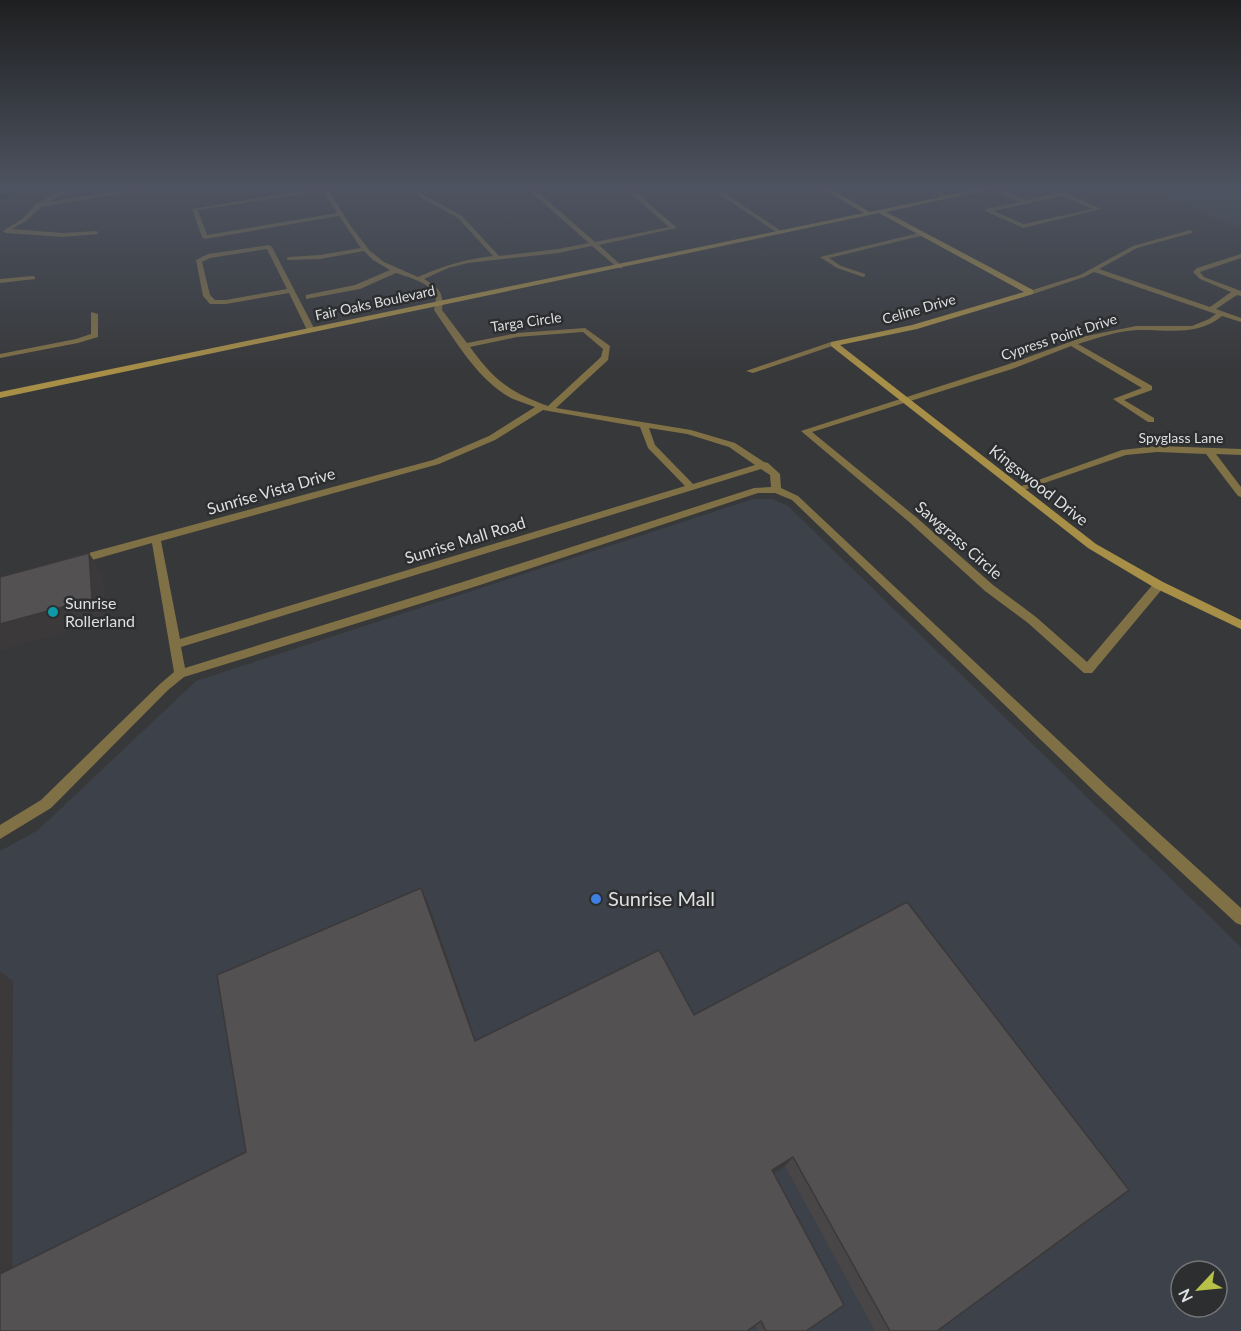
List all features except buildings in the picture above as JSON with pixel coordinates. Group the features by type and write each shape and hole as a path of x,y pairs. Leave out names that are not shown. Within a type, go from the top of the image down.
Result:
{"main road":[{"name":"Fair Oaks Boulevard","path":"0,395 709,248"},
{"path":"949,248 1030,292"},
{"name":"Celine Drive","path":"834,344 914,327 1030,292"},
{"name":"Kingswood Drive","path":"834,344 1092,546 1159,585 1241,625"}],"street":[{"path":"261,248 208,256 198,261 207,296 213,302 226,302 292,290"},
{"path":"270,248 311,330"},
{"path":"489,248 497,257"},
{"path":"418,279 456,263 541,254 571,248"},
{"path":"597,248 620,267"},
{"path":"862,248 823,257 839,267 863,275"},
{"name":"Celine Drive","path":"1030,292 1074,279 1133,248"},
{"path":"289,259 320,257 365,249 379,263 418,279 437,292 440,298 438,310 465,346 494,382 516,397 545,408 688,432 732,445 765,465 777,477 776,490"},
{"path":"1239,293 1202,278 1196,272 1199,269 1241,256"},
{"path":"1095,270 1241,320"},
{"path":"309,297 357,287 394,271"},
{"path":"0,281 33,278"},
{"path":"1210,310 1239,293"},
{"path":"0,356 78,341 95,335 93,314"},
{"name":"Cypress Point Drive","path":"906,399 1009,367 1073,344 1125,330 1195,327 1209,322 1220,314"},
{"name":"Targa Circle","path":"465,346 517,335 585,330 607,348 605,358 545,408"},
{"name":"Celine Drive","path":"750,371 834,344"},
{"path":"1073,344 1149,388 1117,399 1151,420"},
{"name":"Sawgrass Circle","path":"906,399 805,430 912,519 989,588 1032,620 1088,670 1159,585"},
{"name":"Sunrise Vista Drive","path":"72,562 446,458 492,438 545,408"},
{"path":"644,426 651,446 691,487"},
{"name":"Spyglass Lane","path":"1018,489 1125,452 1157,449 1241,452"},
{"path":"1209,451 1241,494"},
{"name":"Sunrise Mall Road","path":"175,645 765,465"},
{"path":"0,833 46,804 164,687 180,674 473,583 757,490 776,490 795,498 1102,790 1241,918"},
{"path":"156,539 180,674"}],"shaded area":[{"name":"Sunrise Mall","path":"753,499 773,499 788,506 1241,947 1241,1331 0,1331 0,851 38,830 196,681"}],"place":[{"name":"Sunrise Rollerland","path":"53,612"},
{"name":"Sunrise Mall","path":"596,899"}]}
